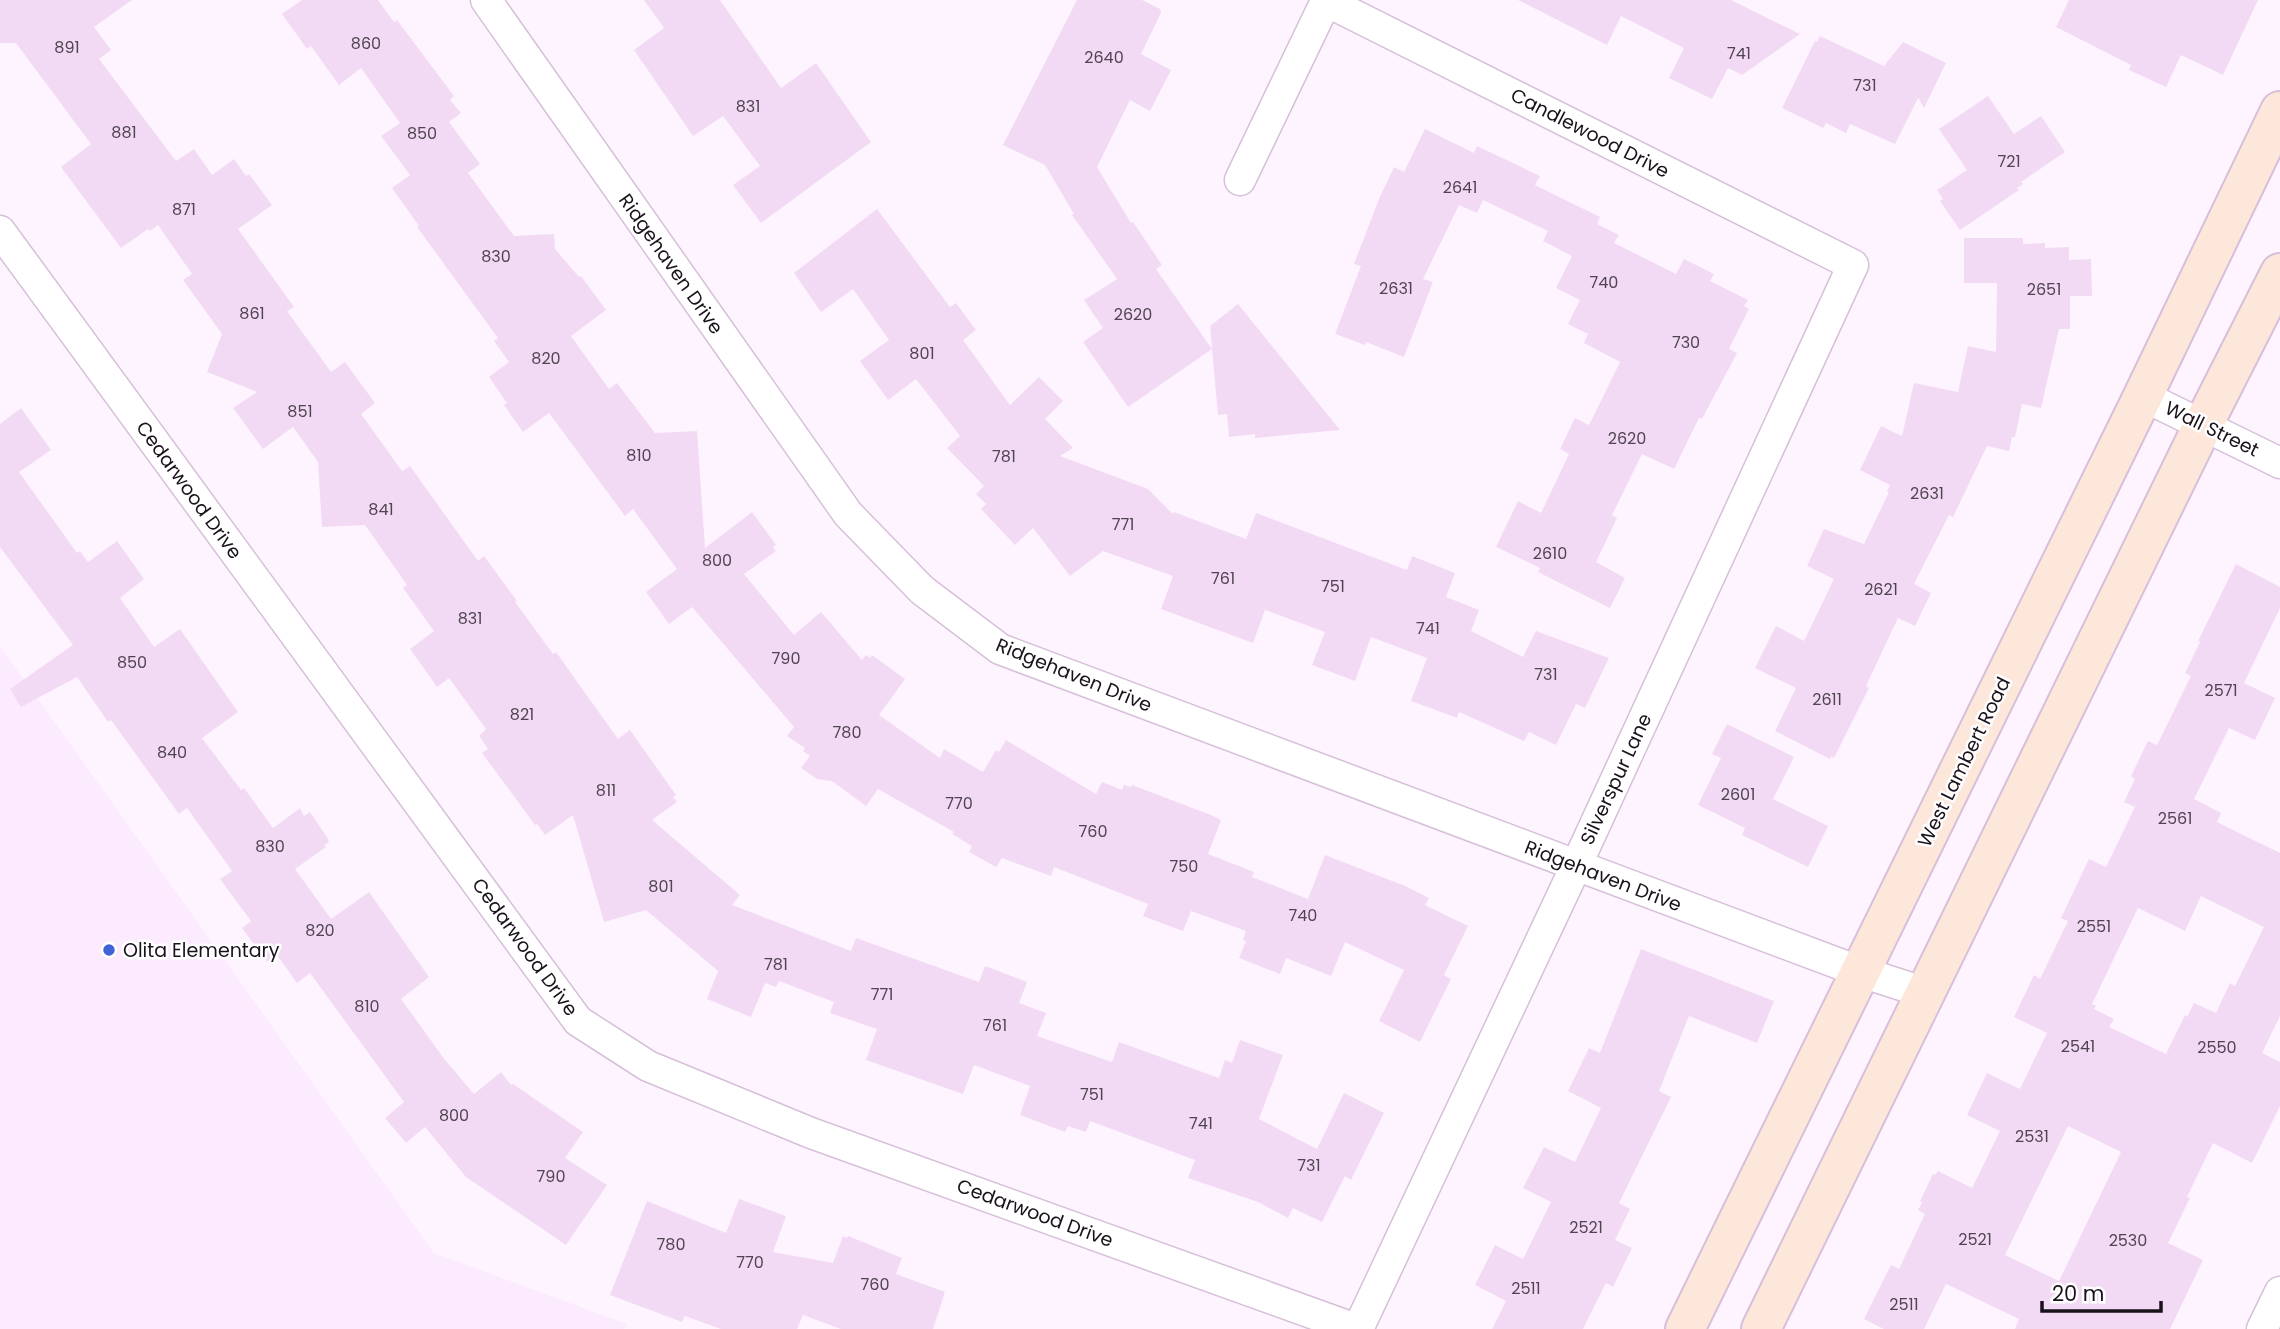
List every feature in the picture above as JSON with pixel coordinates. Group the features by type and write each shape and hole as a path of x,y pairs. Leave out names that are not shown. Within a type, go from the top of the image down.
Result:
{"main road":[{"name":"West Lambert Road","path":"1685,1329 2280,111"},
{"path":"1761,1329 2280,273"}],"street":[{"name":"Ridgehaven Drive","path":"486,0 848,514 922,590 1000,649 1861,972 1926,993"},
{"path":"1240,180 1326,1"},
{"name":"Candlewood Drive","path":"1326,1 1853,265"},
{"name":"Cedarwood Drive","path":"0,231 578,1021 649,1066 811,1133 1357,1329"},
{"name":"Silverspur Lane","path":"1357,1329 1576,866 1853,265"},
{"name":"Wall Street","path":"2143,396 2280,463"},
{"path":"2262,1329 2280,1292"}],"shaded area":[{"name":"Olita Elementary","path":"0,646 434,1253 627,1324 624,1329 0,1329"}],"building":[{"path":"0,0 132,0 94,27 111,50 99,59 176,161 194,149 212,175 234,159 246,176 249,174 272,205 238,229 294,307 287,311 331,372 345,362 375,403 361,414 402,471 410,466 478,561 484,556 553,654 556,652 618,739 630,730 676,795 673,797 677,802 652,820 740,895 732,905 851,951 856,938 979,982 985,966 1027,982 1019,1003 1046,1013 1037,1036 1112,1062 1119,1042 1219,1078 1225,1060 1232,1063 1240,1040 1283,1055 1259,1119 1317,1149 1344,1093 1384,1113 1351,1180 1345,1176 1322,1222 1293,1208 1288,1218 1258,1202 1188,1178 1195,1160 1090,1121 1086,1132 1068,1126 1065,1132 1020,1115 1030,1086 974,1065 963,1094 866,1060 877,1029 830,1013 834,1002 779,981 776,987 765,983 751,1017 707,999 718,971 646,910 604,922 573,815 545,835 482,753 488,749 479,736 486,729 449,678 437,687 410,649 434,631 403,588 407,585 365,525 322,527 318,462 293,427 263,449 233,408 257,392 207,372 222,334 183,280 192,274 158,225 121,248 61,167 91,144 16,43 0,43"},
{"path":"302,0 378,0 394,22 397,20 454,96 450,100 461,113 449,122 480,164 468,173 514,236 554,234 555,249 579,277 581,276 606,310 571,336 609,389 617,383 655,433 697,431 705,548 752,512 776,545 773,547 776,551 744,574 794,635 821,612 862,660 866,655 870,658 872,655 905,679 879,715 940,758 944,749 983,772 996,750 999,752 1006,740 1096,794 1102,782 1122,790 1124,785 1132,785 1211,815 1221,820 1208,854 1254,872 1252,877 1308,899 1325,855 1429,898 1425,905 1468,926 1444,975 1451,979 1420,1042 1379,1021 1404,970 1345,942 1331,976 1286,958 1280,974 1239,958 1246,941 1243,940 1246,931 1191,911 1183,931 1143,916 1148,904 1054,867 1051,876 1002,858 996,867 969,852 972,846 952,834 954,832 878,789 866,806 832,781 817,779 801,768 810,756 803,751 805,748 787,736 794,727 692,607 669,624 646,592 677,569 633,509 625,516 549,413 523,432 504,405 507,403 489,377 509,362 494,341 498,338 392,188 410,175 381,136 400,123 361,68 339,85 311,46 307,49 282,14"},
{"path":"644,0 720,0 781,88 816,63 871,142 761,223 733,185 760,166 723,116 693,136 634,50 664,28"},
{"path":"1077,0 1142,0 1160,9 1161,13 1141,54 1171,70 1150,111 1130,100 1097,167 1131,223 1133,222 1162,265 1156,269 1212,349 1128,407 1083,342 1103,328 1084,300 1117,279 1072,215 1074,214 1045,165 1003,145"},
{"path":"1518,0 1731,0 1800,34 1742,75 1728,68 1712,99 1669,78 1684,48 1621,16 1607,45"},
{"path":"2069,0 2258,0 2223,75 2181,55 2166,87 2129,70 2131,65 2056,27"},
{"path":"1820,36 1884,66 1903,42 1946,63 1924,108 1918,98 1895,144 1850,124 1846,133 1826,123 1823,128 1782,108"},
{"path":"1988,96 2014,134 2041,116 2065,152 2021,182 2023,184 2017,188 2019,190 1960,230 1940,201 1943,199 1937,190 1967,170 1939,129"},
{"path":"1425,129 1474,153 1477,146 1540,176 1535,185 1600,217 1597,224 1619,235 1614,243 1676,274 1684,259 1714,274 1710,281 1748,300 1744,306 1749,309 1729,349 1737,353 1702,419 1699,418 1674,469 1642,454 1612,515 1617,518 1596,562 1625,578 1610,608 1538,572 1540,568 1496,547 1518,501 1541,513 1569,454 1560,449 1575,418 1589,425 1620,362 1584,343 1588,334 1568,324 1580,300 1556,288 1572,256 1543,241 1548,231 1483,200 1477,213 1459,205 1423,279 1433,282 1404,357 1366,342 1365,345 1335,334 1361,266 1354,264 1379,199 1394,167 1404,172"},
{"path":"877,209 950,307 956,303 976,330 963,340 1010,405 1039,377 1063,401 1045,419 1073,448 1060,456 1148,489 1173,514 1174,512 1246,539 1256,513 1407,570 1412,556 1455,573 1446,597 1479,610 1471,631 1523,657 1536,631 1609,658 1585,708 1576,704 1556,745 1529,732 1524,741 1459,712 1457,718 1411,701 1427,658 1371,637 1355,681 1312,665 1325,632 1265,610 1253,643 1161,609 1173,576 1103,551 1070,576 1033,528 1015,545 981,509 986,504 976,494 984,486 947,448 960,436 916,379 888,400 860,361 889,340 853,289 821,312 794,273"},
{"path":"1964,238 2023,238 2023,244 2045,243 2045,248 2069,247 2069,260 2091,259 2092,296 2070,296 2070,329 2059,329 2041,408 2022,404 2009,451 1987,446 1953,517 1949,515 1914,584 1931,593 1915,626 1898,618 1866,686 1869,688 1834,758 1831,756 1830,759 1775,731 1796,688 1755,668 1776,626 1804,641 1834,579 1807,566 1824,529 1864,544 1889,492 1887,491 1890,485 1860,470 1881,426 1902,436 1914,383 1958,392 1968,346 1996,352 1997,283 1964,283"},
{"path":"1238,304 1340,430 1255,438 1255,434 1229,437 1227,414 1218,415 1210,326"},
{"path":"21,408 51,450 19,472 77,553 80,551 88,562 117,541 144,579 120,598 154,647 180,629 238,712 202,738 273,828 300,808 304,816 310,812 327,837 329,842 324,845 326,847 295,869 331,919 369,892 429,977 401,999 445,1060 474,1094 501,1072 511,1085 583,1132 565,1158 607,1185 566,1245 466,1177 425,1127 406,1143 385,1118 404,1102 310,973 297,983 277,955 267,962 242,928 251,921 220,879 232,871 187,808 179,814 77,677 21,707 10,689 73,645 0,547 0,424"},
{"path":"2236,564 2280,587 2280,608 2244,683 2275,698 2255,740 2229,728 2194,799 2221,813 2217,822 2280,853 2280,1016 2262,1053 2280,1062 2280,1106 2252,1163 2213,1143 2168,1243 2203,1260 2170,1329 2015,1329 2019,1319 1946,1284 1924,1329 1884,1329 1864,1319 1891,1265 1899,1269 1925,1214 1918,1210 1933,1174 1938,1171 1972,1188 2000,1131 1967,1115 1987,1073 2020,1089 2047,1033 2014,1017 2034,975 2040,979 2068,921 2061,918 2089,859 2106,867 2135,807 2124,802 2135,779 2131,776 2148,741 2157,745 2191,676 2185,673 2200,642 2198,641","holes":["2201,896 2264,927 2235,986 2230,983 2216,1013 2194,1003 2187,1017 2185,1015 2166,1054 2109,1027 2114,1019 2094,1009 2096,1006 2092,1004 2138,908 2185,931","2068,1126 2121,1152 2059,1281 2005,1255"]},
{"path":"1727,724 1794,757 1773,799 1828,826 1808,867 1742,835 1745,828 1698,805 1721,758 1712,754"},
{"path":"1641,949 1774,1001 1757,1043 1689,1016 1659,1091 1671,1097 1619,1203 1630,1209 1615,1240 1632,1248 1613,1287 1606,1283 1583,1329 1492,1329 1506,1301 1475,1285 1495,1245 1523,1259 1551,1202 1523,1188 1544,1147 1575,1162 1601,1108 1568,1091 1589,1048 1600,1053"},
{"path":"739,1199 786,1216 773,1252 833,1263 843,1236 848,1236 902,1258 896,1274 945,1292 933,1329 841,1329 803,1315 797,1329 721,1329 685,1316 682,1322 610,1295 647,1201 726,1233"}],"place":[{"name":"Olita Elementary","path":"109,950"}]}
